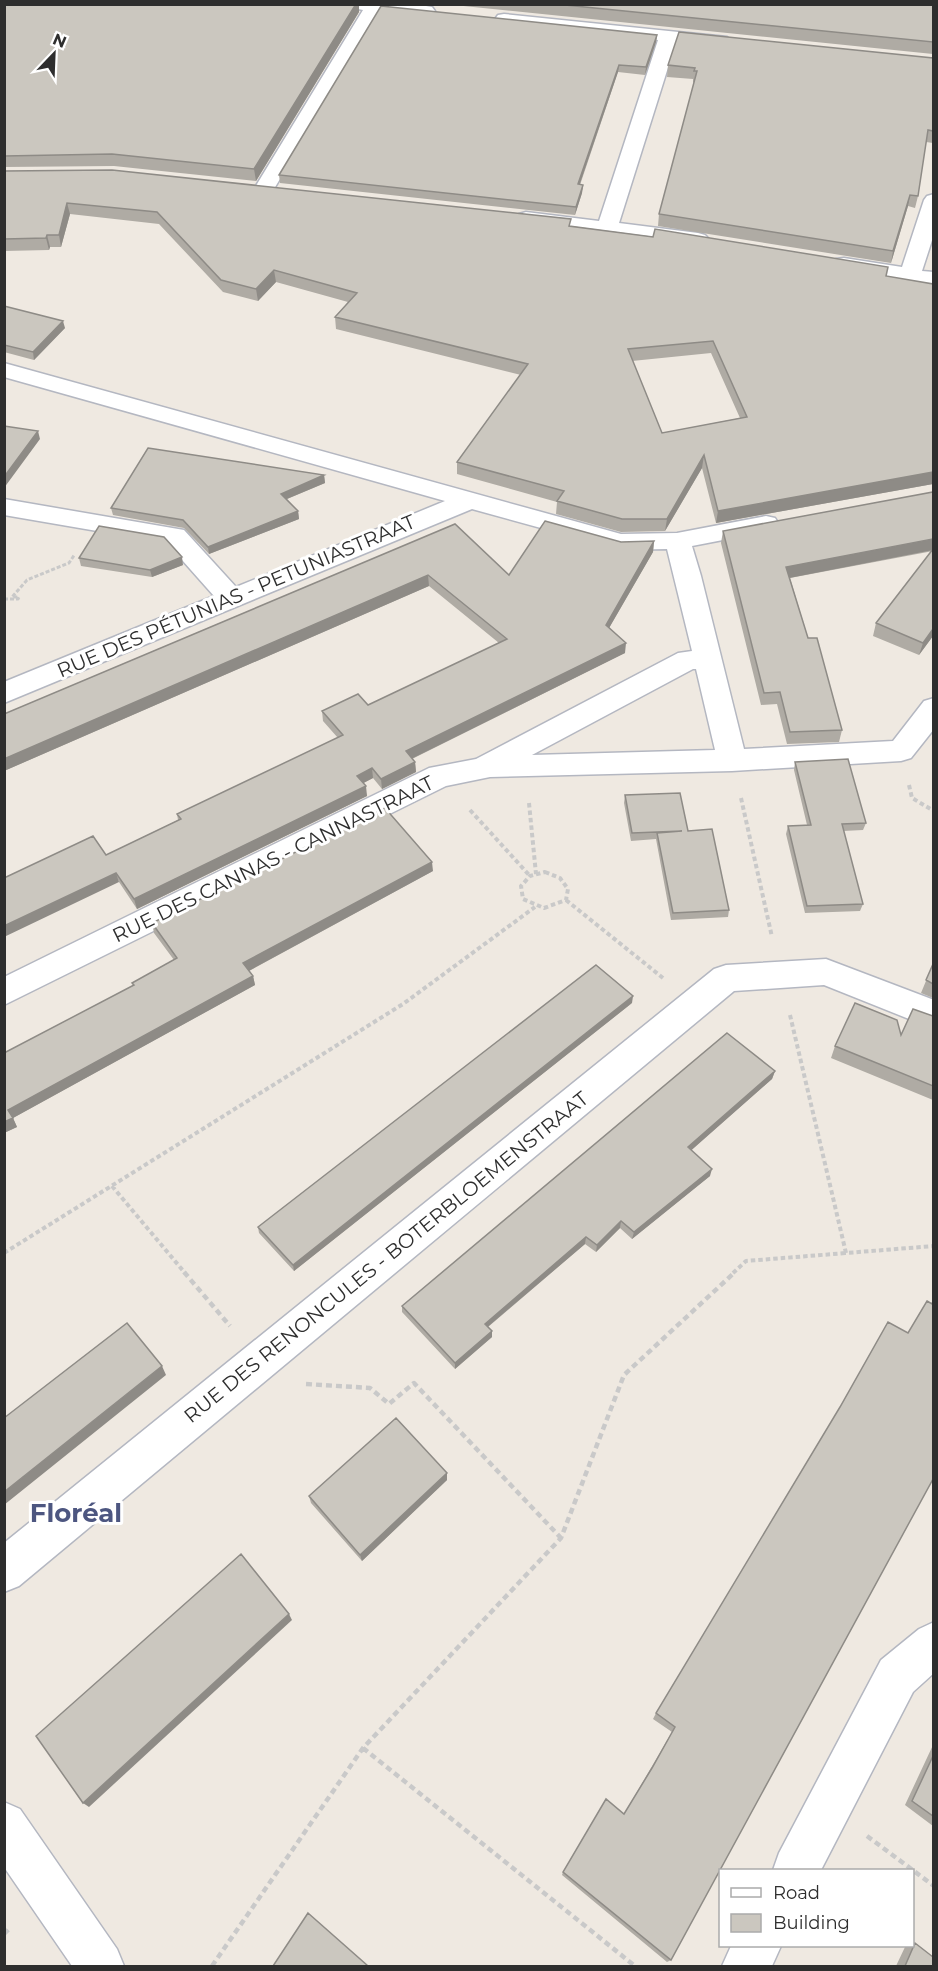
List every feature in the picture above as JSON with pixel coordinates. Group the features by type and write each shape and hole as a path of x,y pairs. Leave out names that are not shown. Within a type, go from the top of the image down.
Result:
{"street":[{"path":"264,189 366,5 444,13"},
{"path":"491,18 740,42"},
{"path":"607,227 669,35"},
{"path":"241,187 286,192"},
{"path":"910,275 933,200"},
{"path":"504,216 712,241"},
{"path":"824,260 933,279"},
{"path":"4,369 417,484 468,501 621,542 677,541 791,519"},
{"name":"RUE DES PÉTUNIAS - PETUNIASTRAAT","path":"4,693 468,501"},
{"path":"4,507 175,536 231,598"},
{"path":"677,541 688,576 732,760"},
{"name":"RUE DES CANNAS - CANNASTRAAT","path":"4,992 439,776 483,768 688,660 707,660"},
{"path":"483,768 732,760 904,765 933,708"},
{"name":"RUE DES RENONCULES - BOTERBLOEMENSTRAAT","path":"4,1571 726,978 783,990 826,972 933,1015"},
{"path":"797,1869 897,1676 933,1644"},
{"path":"4,1825 100,1966"},
{"path":"746,1966 756,1947"}],"path":[{"path":"4,599 18,599 19,597 12,597 27,580 69,563 76,553"},
{"path":"904,765 912,798 933,811"},
{"path":"738,788 771,932"},
{"path":"528,798 536,874"},
{"path":"468,808 530,876"},
{"path":"545,872 560,878 568,889 566,900 552,908 535,907 523,899 521,886 530,876 545,872"},
{"path":"566,900 664,979"},
{"path":"4,1253 403,1004 535,907"},
{"path":"783,990 846,1253"},
{"path":"112,1186 231,1327"},
{"path":"212,1966 363,1748 561,1538 624,1375 746,1261 933,1246"},
{"path":"301,1384 370,1388 389,1404 414,1383 561,1538"},
{"path":"363,1748 635,1966"},
{"path":"867,1836 911,1869"},
{"path":"914,1872 933,1886"}],"building":[{"path":"4,4 356,4 254,169 112,154 4,156"},
{"path":"555,4 933,4 933,42"},
{"path":"381,6 657,35 646,67 619,65 578,184 583,185 576,207 279,175"},
{"path":"679,32 933,58 933,131 928,130 918,196 910,195 893,251 659,214 697,71 694,71 695,68 668,65"},
{"path":"112,170 571,219 569,226 653,237 655,229 888,267 886,276 933,284 933,472 718,511 704,455 667,519 622,519 557,501 564,491 457,462 528,364 335,317 357,293 274,270 256,289 221,280 157,212 67,203 59,235 47,235 46,238 4,239 4,171","holes":["713,341 747,417 662,433 628,349"]},
{"path":"4,306 63,321 33,352 4,345"},
{"path":"4,426 38,431 4,477"},
{"path":"148,448 324,475 281,494 298,511 208,547 183,520 111,508"},
{"path":"933,492 933,539 786,567 808,638 817,638 842,730 790,732 780,692 764,693 723,531"},
{"path":"545,521 621,542 654,541 606,625 626,643 406,751 415,762 381,779 372,768 357,776 366,786 134,899 116,873 4,926 4,878 93,836 106,855 181,819 177,814 343,735 322,711 358,694 368,705 507,639 428,575 4,759 4,714 455,524 509,575"},
{"path":"99,526 164,537 182,557 150,570 79,558"},
{"path":"933,549 933,629 923,643 876,623"},
{"path":"848,759 866,823 842,824 863,904 807,906 788,826 811,825 795,762"},
{"path":"680,793 688,831 712,829 729,910 673,913 657,833 682,831 632,833 625,795"},
{"path":"385,808 432,862 243,963 253,976 8,1110 13,1118 4,1122 4,1053 134,985 132,983 177,958 152,923"},
{"path":"933,964 933,984 926,980"},
{"path":"596,965 633,996 293,1265 258,1227"},
{"path":"855,1003 897,1020 901,1035 913,1009 933,1016 933,1086 835,1046"},
{"path":"727,1033 775,1071 688,1147 712,1169 634,1232 621,1221 597,1245 586,1237 485,1324 492,1331 455,1363 402,1306"},
{"path":"927,1301 932,1304 933,1301 933,1479 671,1960 563,1872 606,1799 624,1814 652,1768 675,1727 656,1713 840,1407 888,1322 908,1333"},
{"path":"127,1323 162,1366 4,1492 4,1418"},
{"path":"396,1418 447,1473 360,1555 309,1496"},
{"path":"241,1554 289,1614 83,1803 36,1736"},
{"path":"933,1756 933,1816 912,1801"},
{"path":"308,1913 368,1966 273,1966"},
{"path":"915,1943 933,1957 933,1966 905,1966"}],"district":[{"name":"Floréal","path":"76,1513"}]}
